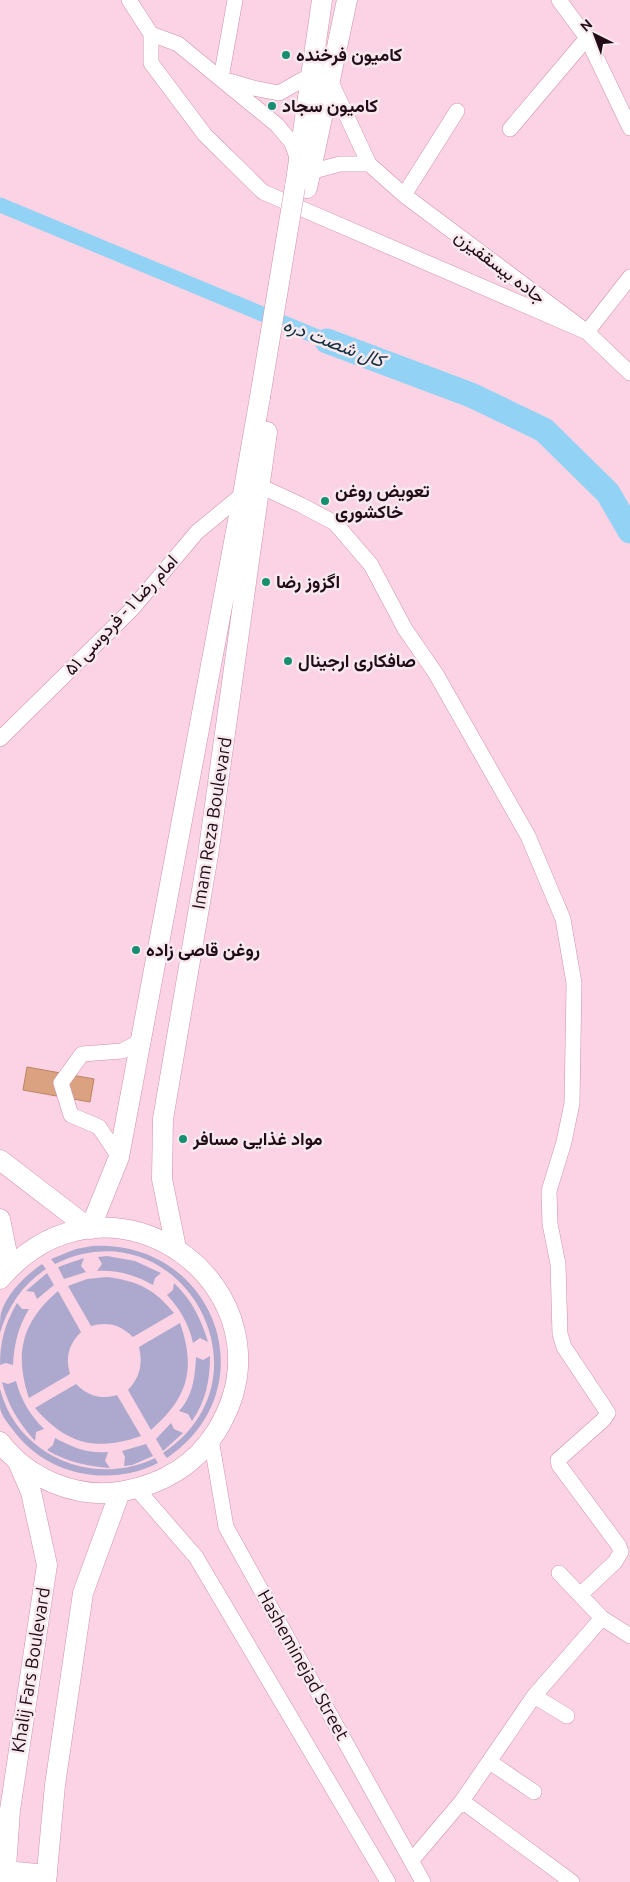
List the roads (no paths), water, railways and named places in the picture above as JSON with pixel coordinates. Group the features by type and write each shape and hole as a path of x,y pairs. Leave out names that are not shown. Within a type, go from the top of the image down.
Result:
{"main road":[{"path":"320,78 322,0"},
{"path":"320,78 347,0"},
{"name":"Imam Reza Boulevard","path":"176,1248 162,1179 163,1119 208,855 265,397 320,78"},
{"name":"Imam Reza Boulevard","path":"90,1229 119,1156 177,850 252,490"},
{"path":"177,850 208,855"},
{"path":"0,1160 90,1229"},
{"path":"0,1219 5,1274"},
{"path":"0,1442 18,1462 33,1473 66,1488 92,1492 128,1491 154,1483 178,1470 200,1453 211,1439 229,1407 234,1390 237,1363 235,1336 224,1302 215,1286 191,1259 176,1248 160,1240 135,1231 108,1228 90,1229 54,1238 23,1256 5,1274"},
{"name":"Khalij Fars Boulevard","path":"5,1876 10,1810 47,1565 31,1492 18,1462"},
{"path":"5,1876 46,1879 55,1785 83,1593 128,1491"}],"street":[{"path":"129,0 151,34 151,63 205,135 263,192 587,332 630,277"},
{"path":"221,78 235,0"},
{"path":"559,0 587,38 630,128"},
{"path":"151,34 178,44 277,125 292,143 302,177 340,164 369,164 320,78 279,93 253,88 221,78"},
{"path":"510,129 587,38"},
{"path":"404,195 458,111"},
{"name":"جاده بیسقفیزن","path":"369,164 404,195 587,332 630,373"},
{"path":"614,356 630,364"},
{"path":"252,490 301,504 334,523 370,565 405,629 436,674 528,836 563,919 574,983 572,1103 564,1142 549,1191 550,1224 558,1264 560,1334 564,1347 608,1413 603,1420 558,1460 559,1465 619,1546 621,1552 615,1562 580,1595"},
{"name":"امام رضا ۱ - فردوسی ۵۱","path":"0,739 132,608 197,532 252,490"},
{"path":"119,1156 99,1127 71,1115 61,1083 82,1054 122,1051 141,1041"},
{"name":"Hasheminejad Street","path":"211,1439 226,1527 424,1882"},
{"name":"Hasheminejad Street","path":"128,1491 196,1557 388,1882"},
{"path":"559,1573 602,1618 630,1636"},
{"path":"412,1860 462,1801 534,1696 602,1618"},
{"path":"534,1696 567,1716"},
{"path":"490,1762 534,1792"},
{"path":"462,1801 572,1882"}],"waterway":[{"name":"کال شصت دره","path":"0,205 327,341"},
{"name":"کال شصت دره","path":"327,341 471,395 544,430 608,493 630,531"}],"place":[{"name":"کامیون فرخنده","path":"286,55"},
{"name":"کامیون سجاد","path":"272,106"},
{"name":"تعویض روغن خاکشوری","path":"325,501"},
{"name":"اگزوز رضا","path":"266,582"},
{"name":"صافکاری ارجینال","path":"288,661"},
{"name":"روغن قاصی زاده","path":"136,950"},
{"name":"مواد غذایی مسافر","path":"183,1139"}]}
